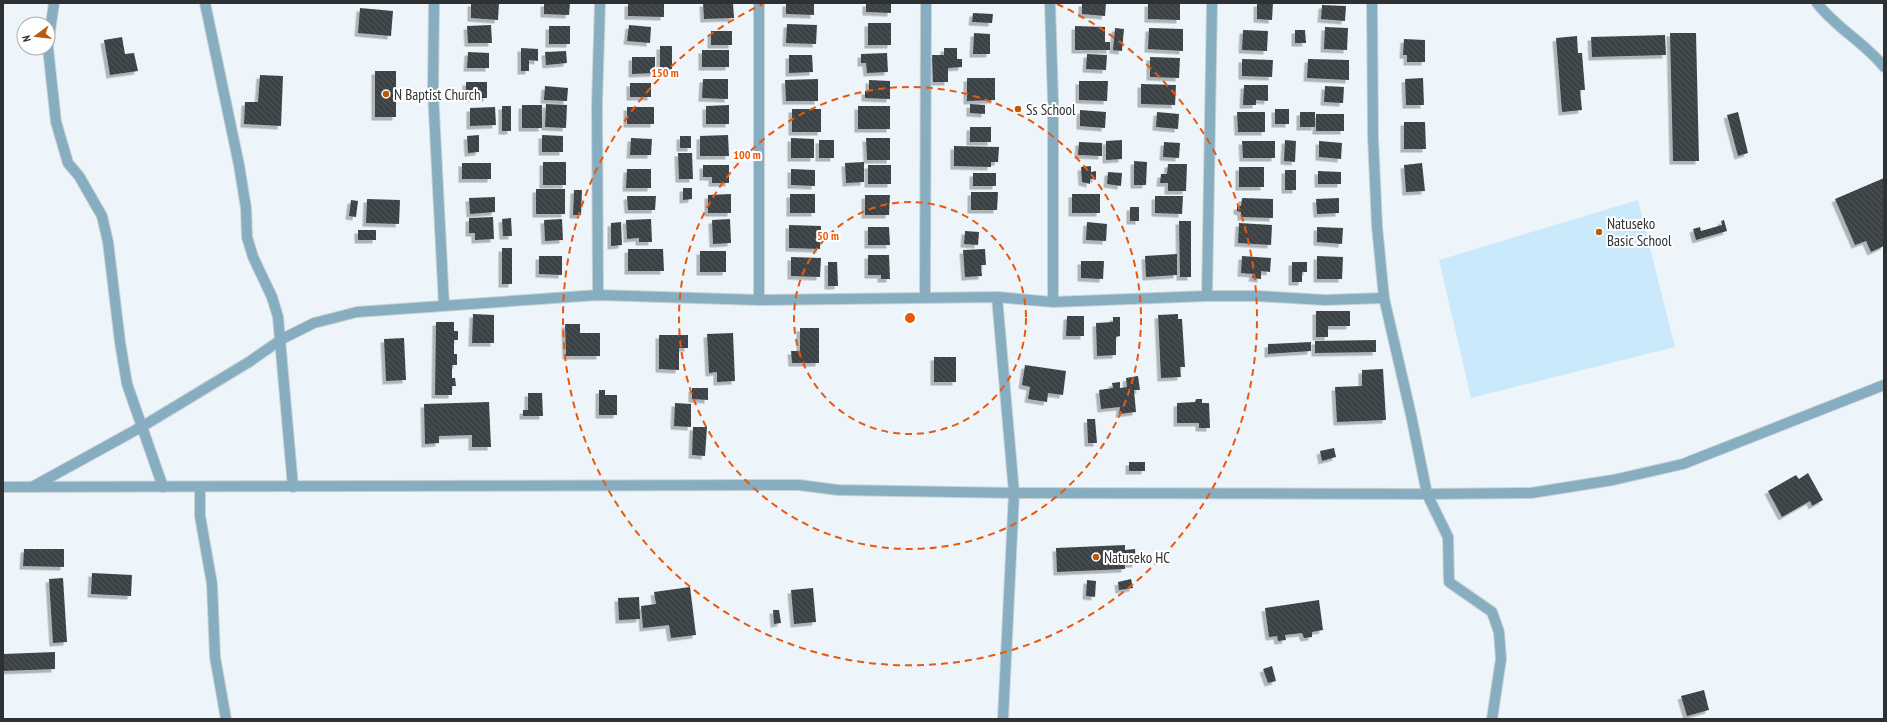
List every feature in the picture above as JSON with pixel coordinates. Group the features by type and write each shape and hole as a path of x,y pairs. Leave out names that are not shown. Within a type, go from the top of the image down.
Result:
{"street":[{"path":"52,16 54,3"},
{"path":"205,3 240,165 246,208 247,237 253,257 272,297 278,317 282,339 293,487"},
{"path":"434,3 433,92 444,306"},
{"path":"598,294 597,104 600,3"},
{"path":"759,3 759,300"},
{"path":"925,297 926,3"},
{"path":"1050,3 1053,101 1053,302"},
{"path":"1207,296 1212,3"},
{"path":"1372,3 1373,137 1377,226 1384,298 1411,415 1427,494 1448,537 1449,582 1492,612 1499,632 1501,659 1492,719"},
{"path":"1817,3 1827,16 1873,54 1884,67"},
{"path":"49,56 56,122 68,163 78,176 102,216 108,242 120,342 128,384 163,487"},
{"path":"34,486 143,426 242,366 282,339 314,322 357,312 598,294 759,300 997,297 1053,302 1207,296 1257,296 1325,300 1384,298"},
{"path":"997,297 1014,493 1003,719"},
{"path":"3,486 293,487 799,485 838,490 1014,493 1531,493 1613,480 1683,464 1884,385"},
{"path":"200,487 200,516 212,584 215,657 226,719"}],"shaded area":[{"path":"1638,200 1675,347 1471,398 1439,260"}],"building":[{"path":"471,3 499,3 498,20 471,18"},
{"path":"544,3 570,3 569,15 544,14"},
{"path":"628,3 664,3 664,17 628,16"},
{"path":"703,3 733,3 734,18 704,19"},
{"path":"786,3 814,3 814,15 786,14"},
{"path":"866,3 891,3 891,13 866,12"},
{"path":"1082,3 1106,3 1105,16 1082,14"},
{"path":"1148,3 1180,3 1180,20 1148,19"},
{"path":"1257,3 1273,3 1272,20 1257,19"},
{"path":"1322,5 1346,6 1345,21 1321,19"},
{"path":"360,8 393,11 391,36 358,33"},
{"path":"973,13 993,14 992,23 972,22"},
{"path":"868,23 891,23 891,45 868,45"},
{"path":"787,24 817,25 816,44 786,43"},
{"path":"491,25 492,43 468,43 467,26"},
{"path":"629,25 651,27 650,43 627,41"},
{"path":"549,26 570,26 570,44 549,44"},
{"path":"1075,26 1105,27 1105,42 1110,42 1110,50 1075,50"},
{"path":"1325,27 1348,28 1347,50 1324,49"},
{"path":"1115,28 1124,29 1122,51 1113,50"},
{"path":"1149,28 1183,29 1183,51 1148,49"},
{"path":"1243,30 1268,31 1267,51 1242,50"},
{"path":"1295,30 1305,30 1306,43 1295,43"},
{"path":"711,31 732,31 732,45 711,45"},
{"path":"974,33 990,34 990,54 973,54"},
{"path":"1670,33 1696,33 1699,161 1673,161"},
{"path":"1665,35 1666,55 1592,57 1591,37"},
{"path":"1577,36 1578,53 1582,53 1585,90 1580,90 1582,110 1562,112 1556,38"},
{"path":"122,37 125,54 134,53 138,71 110,75 104,40"},
{"path":"1404,39 1425,40 1425,62 1407,62 1407,55 1403,55"},
{"path":"660,46 672,46 672,74 660,74"},
{"path":"521,48 538,49 538,61 529,60 529,71 521,71"},
{"path":"944,48 957,48 957,59 962,59 962,67 948,68 948,82 933,82 932,55 944,55"},
{"path":"702,50 729,50 729,67 702,67"},
{"path":"566,51 567,63 546,65 545,52"},
{"path":"468,52 489,53 489,68 467,68"},
{"path":"887,53 888,72 867,73 866,63 861,63 861,54"},
{"path":"1087,54 1107,55 1106,70 1086,69"},
{"path":"789,55 812,55 813,72 789,73"},
{"path":"632,57 655,57 655,73 632,74"},
{"path":"1150,57 1180,58 1179,78 1150,77"},
{"path":"1242,59 1273,60 1272,77 1242,76"},
{"path":"1308,59 1349,60 1349,80 1307,78"},
{"name":"N Baptist Church","path":"375,71 396,71 396,117 375,117"},
{"path":"260,75 283,76 281,126 244,124 245,102 258,102"},
{"path":"967,78 995,78 995,100 967,101"},
{"path":"1423,78 1424,105 1406,105 1405,79"},
{"path":"703,79 728,79 728,99 702,98"},
{"path":"818,79 818,101 786,101 785,80"},
{"path":"869,80 890,81 890,99 865,98 865,91 869,91"},
{"path":"1079,81 1108,81 1107,101 1079,100"},
{"path":"466,82 487,82 487,98 466,98"},
{"path":"630,83 651,83 651,97 630,97"},
{"path":"1141,84 1176,85 1175,105 1141,104"},
{"path":"1244,85 1268,85 1268,101 1256,100 1256,105 1243,105"},
{"path":"545,86 568,88 567,101 544,100"},
{"path":"1325,86 1344,87 1343,103 1324,102"},
{"path":"546,104 567,105 566,128 545,127"},
{"path":"970,104 985,105 985,114 970,113"},
{"path":"522,105 542,105 542,128 522,128"},
{"path":"729,105 729,124 706,124 706,106"},
{"path":"502,106 511,106 511,131 502,131"},
{"path":"858,106 890,106 890,129 858,129"},
{"path":"495,107 496,125 470,126 470,108"},
{"path":"627,107 654,107 654,124 627,124"},
{"path":"792,109 821,109 821,132 792,132"},
{"path":"1275,109 1289,109 1289,124 1275,124"},
{"path":"1080,110 1106,112 1105,128 1080,126"},
{"path":"1157,112 1179,114 1178,129 1156,127"},
{"path":"1237,112 1265,112 1265,132 1238,132"},
{"path":"1300,112 1315,112 1315,127 1300,127"},
{"path":"1738,112 1748,153 1738,156 1727,115"},
{"path":"1316,114 1344,114 1344,131 1316,131"},
{"path":"1404,122 1425,122 1426,149 1404,149"},
{"path":"970,127 991,127 991,142 970,142"},
{"path":"479,135 479,152 468,153 467,136"},
{"path":"542,135 563,136 563,152 542,152"},
{"path":"728,135 729,156 700,156 700,136"},
{"path":"680,136 691,136 691,148 680,148"},
{"path":"631,138 652,139 651,155 630,155"},
{"path":"791,138 814,139 814,158 791,158"},
{"path":"866,138 890,138 890,160 867,160"},
{"path":"819,140 834,140 834,158 819,158"},
{"path":"1122,140 1122,159 1106,160 1106,141"},
{"path":"1285,140 1296,141 1295,162 1284,161"},
{"path":"1242,141 1275,141 1275,158 1243,158"},
{"path":"1319,141 1342,143 1341,159 1319,157"},
{"path":"1079,142 1102,143 1102,156 1078,155"},
{"path":"1164,142 1180,143 1179,158 1163,157"},
{"path":"954,146 999,147 998,162 991,162 991,167 954,166"},
{"path":"678,153 692,153 693,179 679,179"},
{"path":"1134,161 1147,162 1146,185 1134,185"},
{"path":"543,162 566,162 566,185 543,185"},
{"path":"864,162 864,182 846,183 845,163"},
{"path":"462,163 491,163 491,179 462,179"},
{"path":"1422,163 1425,191 1406,192 1404,165"},
{"path":"1168,164 1187,164 1186,191 1168,191 1168,183 1160,183 1161,174 1167,174"},
{"path":"703,165 729,165 729,183 712,183 712,177 703,177"},
{"path":"868,165 891,165 891,184 868,184"},
{"path":"1091,166 1091,172 1096,171 1096,179 1090,179 1090,184 1082,182 1081,167"},
{"path":"1239,167 1264,167 1264,187 1239,187"},
{"path":"627,169 651,169 651,188 626,188"},
{"path":"791,169 815,170 815,186 791,185"},
{"path":"1285,170 1296,170 1296,190 1285,190"},
{"path":"1318,171 1341,172 1341,184 1318,184"},
{"path":"1108,172 1122,173 1121,186 1107,184"},
{"path":"973,173 996,173 996,186 973,186"},
{"path":"1884,178 1884,246 1871,252 1866,241 1855,245 1835,199"},
{"path":"683,188 692,188 692,199 683,200"},
{"path":"536,189 565,189 565,214 536,214"},
{"path":"574,190 582,190 581,215 573,215"},
{"path":"971,192 998,192 997,210 971,210"},
{"path":"731,194 731,213 708,213 708,195"},
{"path":"790,194 815,194 815,213 790,213"},
{"path":"1072,194 1100,194 1100,213 1072,213"},
{"path":"865,195 890,195 889,215 865,215"},
{"path":"627,196 656,196 655,210 628,210"},
{"path":"1155,196 1183,196 1182,214 1155,213"},
{"path":"495,197 495,212 470,214 469,198"},
{"path":"1242,198 1273,199 1273,218 1241,217 1241,212 1237,211 1237,206 1241,206"},
{"path":"1339,198 1339,213 1317,214 1316,199"},
{"path":"367,199 400,200 399,224 366,223"},
{"path":"351,200 358,201 356,217 349,216"},
{"path":"1130,207 1139,207 1139,221 1130,221"},
{"path":"493,217 494,239 475,240 475,233 469,233 469,218"},
{"path":"511,218 512,236 503,236 502,219"},
{"path":"562,219 563,240 545,241 544,220"},
{"path":"651,219 652,242 639,242 639,238 627,239 626,220"},
{"path":"730,219 731,243 713,244 712,220"},
{"path":"1724,220 1727,231 1696,240 1693,229 1700,227 1701,231 1722,225 1721,221"},
{"path":"1179,221 1191,221 1191,277 1180,277"},
{"path":"621,222 622,245 611,246 611,223"},
{"path":"1087,222 1107,224 1106,241 1086,240"},
{"path":"1239,223 1272,225 1271,245 1238,243"},
{"path":"789,225 821,226 820,249 789,248"},
{"path":"868,227 889,227 890,245 868,245"},
{"path":"1317,227 1343,228 1342,244 1317,242"},
{"path":"358,230 376,230 376,240 358,240"},
{"path":"965,231 979,232 978,245 964,244"},
{"path":"502,248 512,248 512,284 502,284"},
{"path":"628,249 663,249 664,271 628,271"},
{"path":"985,249 986,265 981,265 982,276 965,277 963,250"},
{"path":"700,251 726,251 726,272 700,272"},
{"path":"1177,254 1177,275 1146,277 1145,256"},
{"path":"868,255 889,255 890,279 881,279 881,275 868,275"},
{"path":"539,256 562,256 562,275 539,274"},
{"path":"1242,256 1271,258 1270,272 1261,271 1261,279 1252,278 1253,274 1241,273"},
{"path":"1317,256 1343,257 1342,279 1317,279"},
{"path":"791,257 821,258 820,277 791,276"},
{"path":"1081,261 1104,261 1103,279 1081,278"},
{"path":"828,262 837,262 838,286 828,286"},
{"path":"1292,262 1307,262 1307,272 1302,272 1302,282 1292,282"},
{"path":"1316,311 1350,311 1350,326 1328,326 1328,337 1316,337"},
{"path":"473,314 494,315 494,343 472,343"},
{"path":"1178,314 1178,319 1182,319 1185,367 1180,367 1181,377 1161,378 1158,315"},
{"path":"1067,316 1084,316 1084,336 1066,336"},
{"path":"1113,317 1120,317 1120,336 1116,337 1116,355 1097,356 1096,323 1113,322"},
{"path":"436,322 454,322 454,331 458,331 458,340 454,340 454,354 457,354 457,365 452,365 452,378 455,378 456,386 452,386 452,395 435,395"},
{"path":"565,324 580,324 580,333 600,333 600,356 566,356"},
{"path":"800,328 819,328 819,363 792,363 791,351 800,351"},
{"path":"733,333 735,381 717,382 717,372 709,373 707,334"},
{"path":"659,335 688,335 688,348 679,348 679,370 659,369"},
{"path":"404,338 406,380 386,381 384,339"},
{"path":"1376,340 1376,352 1315,353 1315,341"},
{"path":"1311,342 1311,351 1268,354 1268,344"},
{"path":"934,357 956,357 956,382 934,382"},
{"path":"1025,365 1066,371 1063,395 1048,393 1047,402 1028,399 1030,387 1022,385"},
{"path":"1383,369 1386,420 1337,422 1335,387 1362,386 1362,370"},
{"path":"1138,376 1140,390 1134,390 1136,412 1119,414 1120,407 1101,409 1099,390 1113,388 1112,383 1120,382 1120,388 1127,387 1126,378"},
{"path":"692,388 708,388 708,400 692,399"},
{"path":"599,390 605,390 605,395 617,395 617,415 599,415"},
{"path":"528,393 542,393 543,416 523,416 523,410 528,410"},
{"path":"1196,399 1202,399 1202,403 1209,403 1210,428 1199,428 1199,423 1177,423 1177,403 1195,402"},
{"path":"489,402 491,447 472,447 472,435 439,436 439,443 425,444 424,404"},
{"path":"675,403 691,404 691,427 674,426"},
{"path":"1087,419 1095,419 1097,443 1088,443"},
{"path":"693,427 707,427 705,456 692,455"},
{"path":"1334,448 1336,457 1322,461 1320,451"},
{"path":"1129,462 1145,462 1145,471 1129,471"},
{"path":"1808,473 1823,500 1812,506 1810,501 1782,517 1768,491 1796,475 1799,479"},
{"name":"Natuseko HC","path":"1125,545 1125,550 1135,549 1136,564 1125,564 1125,569 1057,572 1056,548"},
{"path":"24,549 64,549 64,567 23,566"},
{"path":"92,573 132,575 131,596 91,594"},
{"path":"63,578 67,642 53,643 49,579"},
{"path":"1131,579 1133,588 1119,590 1118,582"},
{"path":"1087,580 1096,581 1095,597 1086,596"},
{"path":"690,587 696,635 671,638 669,625 643,628 641,606 656,604 654,592"},
{"path":"813,588 816,622 794,624 791,590"},
{"path":"639,597 640,619 619,620 618,598"},
{"path":"1319,600 1323,630 1312,632 1312,637 1304,638 1302,633 1285,635 1286,640 1278,641 1277,636 1269,637 1265,608"},
{"path":"773,610 779,610 781,623 774,624"},
{"path":"55,652 55,669 3,671 3,654"},
{"path":"1272,666 1276,681 1268,683 1263,669"},
{"path":"1704,690 1709,710 1687,716 1681,696"}],"place":[{"name":"N Baptist Church","path":"386,94"},
{"name":"Ss School","path":"1018,109"},
{"name":"Natuseko Basic School","path":"1599,232"},
{"name":"Natuseko HC","path":"1096,557"}]}
